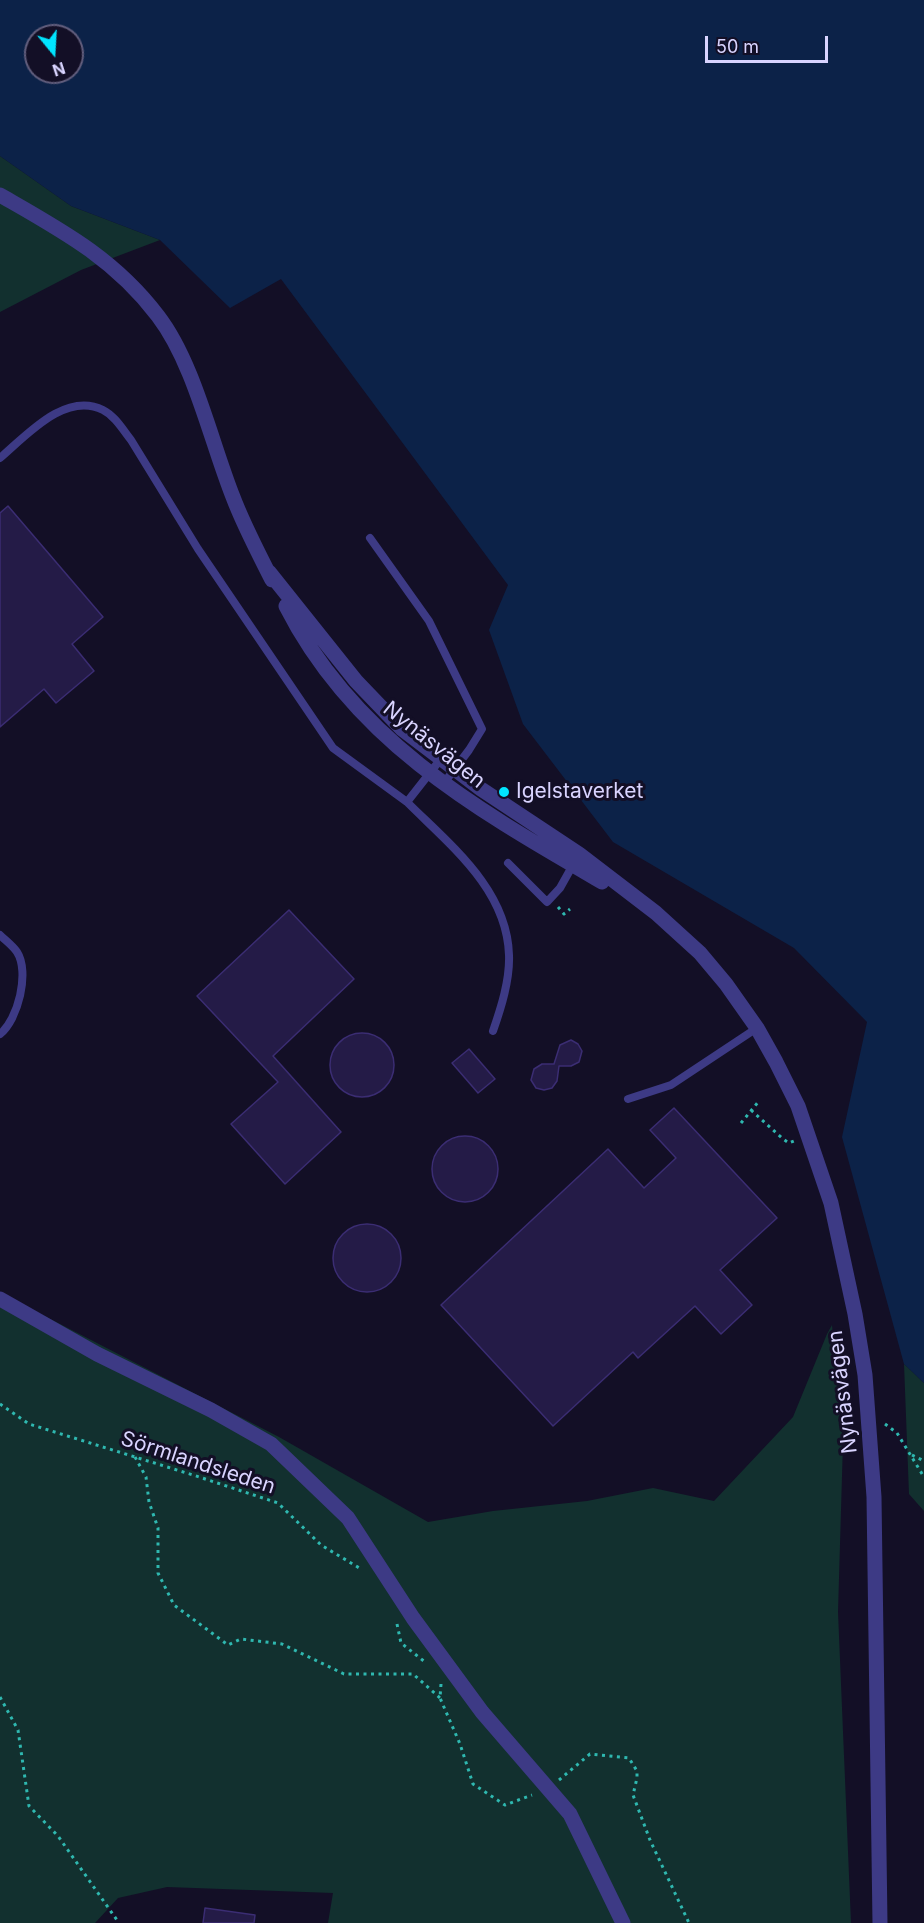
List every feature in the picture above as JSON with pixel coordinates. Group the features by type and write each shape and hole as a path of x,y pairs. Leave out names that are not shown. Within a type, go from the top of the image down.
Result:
{"street":[{"name":"Nynäsvägen","path":"0,195 78,240 111,265 137,290 160,318 189,375 233,498 269,573 299,633 343,693 388,740 474,806 576,860"},
{"name":"Nynäsvägen","path":"269,573 356,681 402,729 440,760 576,860 656,913 700,953 726,984 757,1028 798,1106 831,1203 845,1262 865,1375 871,1434 874,1497 880,1923"},
{"path":"0,1299 96,1353 211,1410 271,1444 348,1518 413,1618 482,1712 570,1814 623,1923"}],"lane":[{"path":"0,458 58,411 77,405 102,410 119,423 198,549 333,748 407,802 467,862 491,893 507,935 510,957 502,1005 493,1032"},
{"path":"370,538 429,621 482,729 444,783"},
{"path":"407,802 440,760"},
{"path":"508,863 547,902 560,888 576,860"},
{"path":"0,935 17,952 23,969 18,1007 6,1030 0,1034"},
{"path":"627,1099 672,1085 757,1028"}],"path":[{"path":"562,912 564,914 570,909"},
{"path":"741,1123 759,1101"},
{"path":"751,1110 789,1143 810,1137"},
{"name":"Sörmlandsleden","path":"0,1404 29,1424 278,1503 321,1545 365,1571"},
{"path":"883,1423 897,1433 924,1477"},
{"path":"910,1455 924,1461"},
{"path":"135,1456 146,1477 149,1502 158,1528 158,1573 174,1605 228,1645 241,1639 282,1644 344,1674 413,1674 440,1698 460,1744 473,1784 505,1805 548,1789 590,1754 629,1758 637,1778 633,1795 688,1923"},
{"path":"396,1617 401,1643 426,1663"},
{"path":"440,1698 442,1676"},
{"path":"0,1697 18,1730 29,1806 58,1836 119,1923"}],"green space":[{"path":"0,156 71,206 160,240 81,270 0,312"},
{"path":"0,1293 279,1437 428,1522 493,1511 587,1501 653,1488 714,1501 793,1417 832,1325 843,1442 838,1612 851,1923 328,1923 333,1893 167,1887 118,1898 95,1923 0,1923"},
{"path":"904,1364 924,1383 924,1511 909,1494"}],"water":[{"path":"0,0 924,0 924,1383 904,1364 842,1137 867,1022 794,948 613,842 523,724 489,630 508,585 281,279 230,308 160,240 71,206 0,156"}],"building":[{"path":"8,506 103,617 72,644 94,671 56,703 44,689 0,727 0,513"},
{"path":"289,910 354,979 273,1056 341,1132 285,1184 231,1124 278,1082 197,996"},
{"path":"356,1033 368,1033 385,1042 392,1053 394,1065 392,1077 385,1088 368,1097 356,1097 344,1092 335,1083 330,1071 330,1059 335,1047 344,1038"},
{"path":"571,1040 578,1044 582,1051 579,1062 571,1066 559,1066 557,1081 552,1088 544,1090 536,1088 531,1080 534,1069 542,1064 554,1064 560,1045"},
{"path":"469,1049 495,1079 478,1093 452,1063"},
{"path":"674,1108 777,1218 720,1270 752,1305 721,1334 695,1306 638,1358 633,1352 553,1426 441,1305 608,1149 644,1188 676,1158 650,1130"},
{"path":"465,1136 478,1139 488,1146 495,1156 498,1169 495,1182 488,1192 478,1199 465,1202 452,1199 442,1192 435,1182 432,1169 435,1156 442,1146 452,1139"},
{"path":"367,1224 380,1227 391,1234 398,1245 401,1258 398,1271 391,1282 380,1289 367,1292 354,1289 343,1282 336,1271 333,1258 336,1245 343,1234 354,1227"},
{"path":"205,1908 255,1915 254,1923 203,1923"}],"place":[{"name":"Igelstaverket","path":"504,792"}]}
